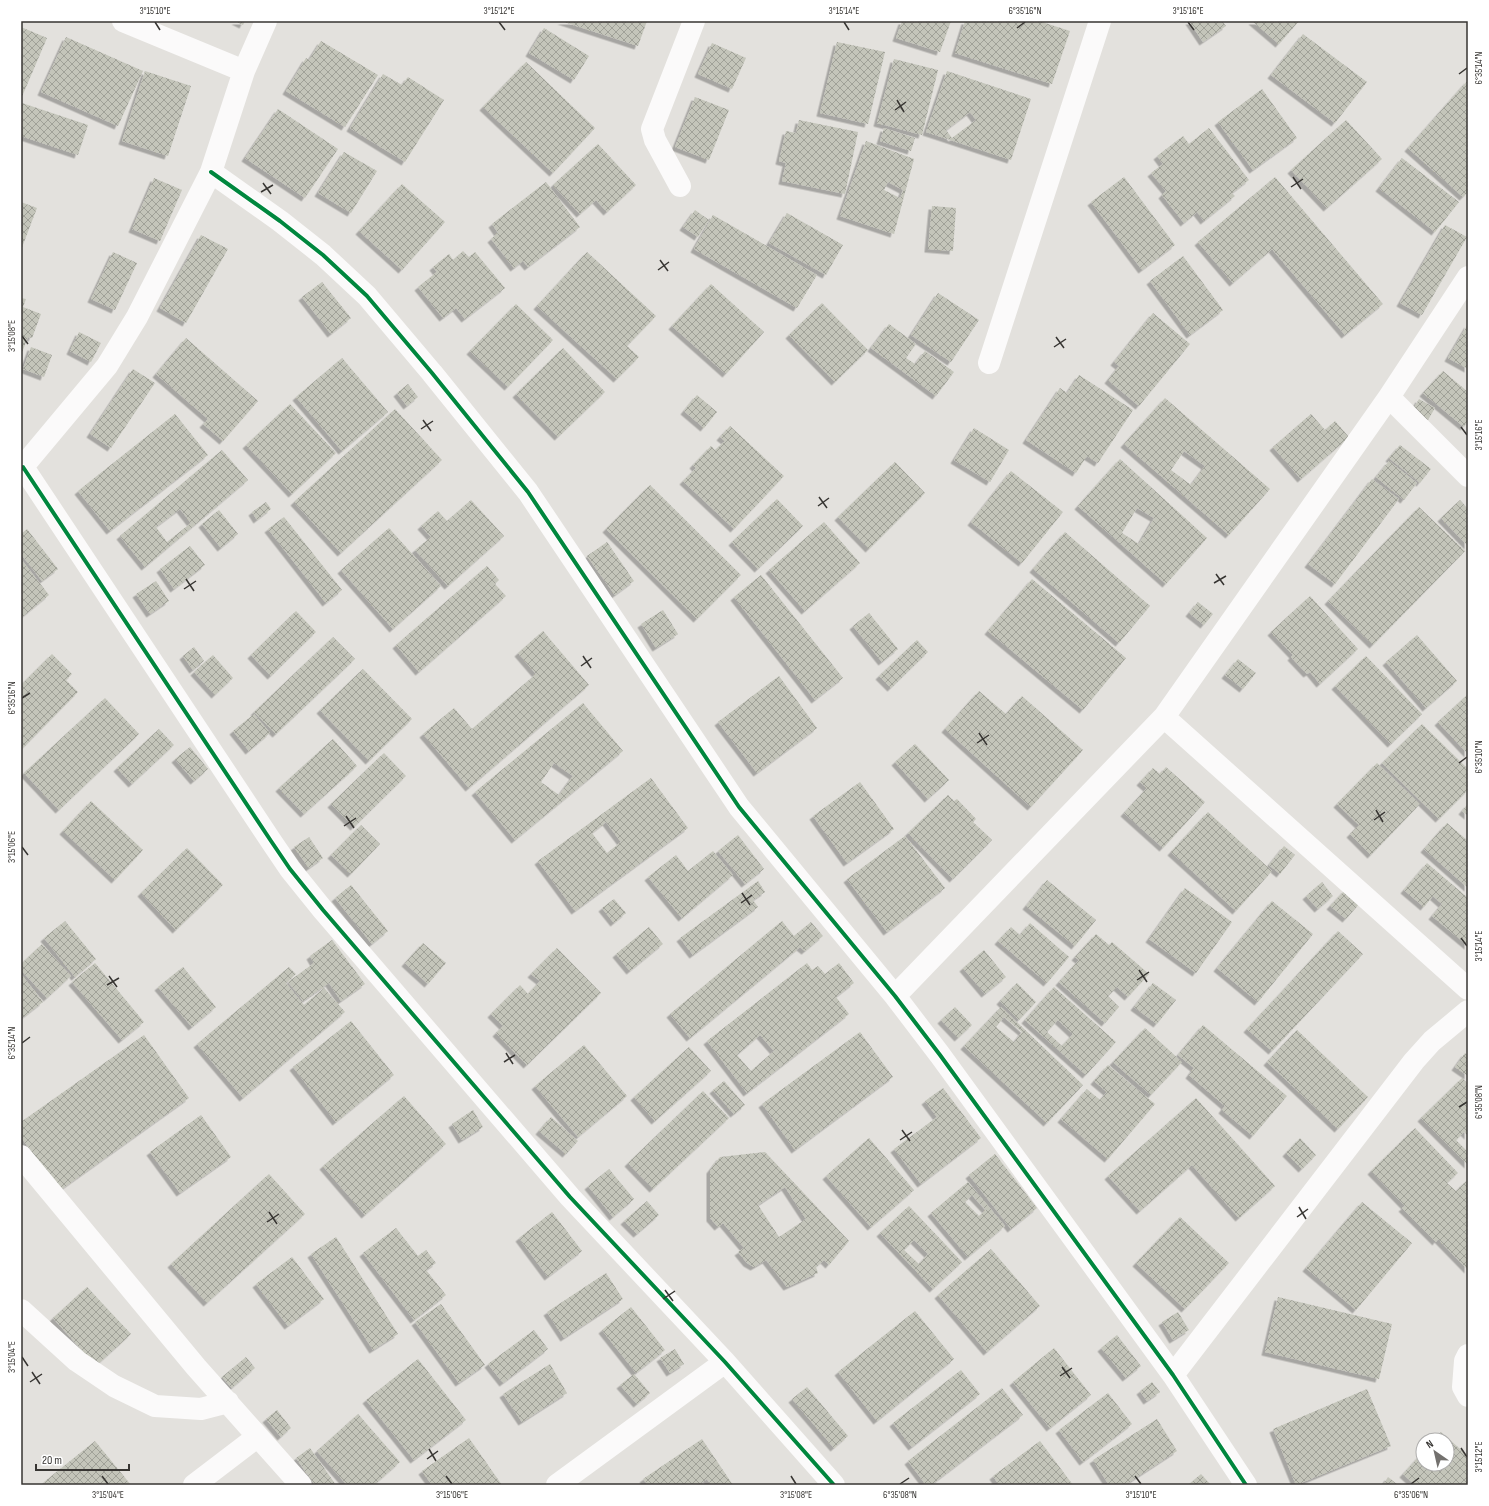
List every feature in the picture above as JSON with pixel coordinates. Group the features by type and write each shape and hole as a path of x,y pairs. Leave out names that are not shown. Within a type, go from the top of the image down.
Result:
{"street":[{"path":"123,21 244,71"},
{"path":"266,21 244,71 211,172 137,316 107,366 22,468 290,869 323,910 570,1197 725,1362 834,1485"},
{"path":"680,186 655,140 652,129 694,21"},
{"path":"988,363 1100,21"},
{"path":"211,172 280,221 323,255 367,296 432,372 528,492 739,807 895,996 949,1068 1173,1375 1246,1485"},
{"path":"895,996 1164,717 1389,397 1468,277"},
{"path":"1389,397 1468,476"},
{"path":"1164,717 1468,990"},
{"path":"1173,1375 1414,1061 1432,1041 1468,1011"},
{"path":"21,1156 196,1367 301,1485"},
{"path":"21,1310 76,1361 114,1386 155,1406 201,1409 228,1402"},
{"path":"1468,1355 1465,1361 1463,1387 1468,1396"},
{"path":"557,1485 725,1362"},
{"path":"194,1485 257,1437"}],"building":[{"path":"235,21 245,21 243,25"},
{"path":"561,21 647,21 638,46"},
{"path":"902,21 951,21 940,52 896,38"},
{"path":"965,21 1039,21 1070,31 1052,84 955,53"},
{"path":"1189,21 1222,21 1226,26 1203,42"},
{"path":"1252,21 1299,21 1279,44"},
{"path":"21,27 47,38 21,99"},
{"path":"544,28 589,56 574,80 529,53"},
{"path":"1303,34 1367,82 1335,123 1271,75"},
{"path":"66,37 143,71 118,126 41,92"},
{"path":"321,41 378,75 345,127 286,91 306,58 309,60"},
{"path":"837,42 885,52 868,124 820,113"},
{"path":"712,43 746,58 732,89 698,74"},
{"path":"894,59 938,70 922,135 877,123"},
{"path":"526,62 595,128 553,173 483,107"},
{"path":"145,71 191,86 168,156 122,141"},
{"path":"947,71 1031,99 1011,160 926,132","holes":["970,112 976,120 952,138 946,130"]},
{"path":"383,74 402,85 408,77 444,100 405,162 350,128"},
{"path":"1468,80 1468,192 1463,197 1408,148"},
{"path":"1262,89 1297,138 1253,170 1218,122"},
{"path":"695,97 729,110 709,160 675,147"},
{"path":"22,103 88,125 78,155 21,136"},
{"path":"278,109 338,149 305,198 245,158"},
{"path":"799,120 858,132 845,194 782,181 786,163 779,161 786,131 796,133"},
{"path":"1346,120 1382,159 1327,208 1291,170"},
{"path":"884,128 915,138 911,151 880,141"},
{"path":"1209,128 1249,180 1232,193 1235,196 1204,221 1197,212 1184,223 1162,195 1166,191 1151,173 1163,164 1157,156 1183,136 1189,144"},
{"path":"866,141 914,159 894,234 840,216","holes":["888,182 903,190 900,198 884,190"]},
{"path":"598,144 636,185 607,212 596,200 580,214 553,185"},
{"path":"344,152 377,171 351,213 318,193"},
{"path":"1402,158 1459,202 1435,232 1379,188"},
{"path":"1124,177 1175,245 1142,270 1091,202"},
{"path":"1275,177 1383,304 1345,335 1272,249 1233,283 1198,242"},
{"path":"154,178 182,190 160,241 132,229"},
{"path":"546,182 580,227 528,267 523,261 514,268 491,239 498,233 492,224"},
{"path":"402,184 445,222 402,270 359,231"},
{"path":"21,202 37,208 21,250"},
{"path":"932,206 956,208 953,251 928,249"},
{"path":"695,210 709,220 698,237 683,227"},
{"path":"787,213 843,245 826,275 769,243"},
{"path":"713,215 817,275 797,308 694,249"},
{"path":"1445,225 1467,237 1422,315 1400,303"},
{"path":"201,235 228,249 186,323 160,308"},
{"path":"463,251 469,257 475,252 505,288 465,319 456,308 443,318 418,287 437,272 433,267 449,254 453,260"},
{"path":"113,252 137,263 115,310 91,299"},
{"path":"587,252 656,316 627,346 639,357 617,379 537,306"},
{"path":"1183,256 1223,310 1190,335 1150,281"},
{"path":"322,282 351,318 331,334 302,297"},
{"path":"711,284 764,332 726,374 672,326"},
{"path":"938,293 979,320 951,362 911,335"},
{"path":"21,298 26,299 23,307 41,314 32,338 28,337 21,355"},
{"path":"822,303 868,350 835,382 789,335"},
{"path":"516,304 553,340 508,387 470,351"},
{"path":"1153,313 1190,344 1139,406 1108,380 1119,366 1114,362"},
{"path":"889,324 916,344 906,358 915,364 925,351 954,372 936,396 871,348"},
{"path":"1468,324 1468,369 1448,358"},
{"path":"79,332 101,343 91,362 70,351"},
{"path":"186,338 258,401 223,441 203,424 208,419 156,374"},
{"path":"31,347 52,355 44,377 23,369"},
{"path":"563,348 605,392 558,437 516,394"},
{"path":"342,358 388,412 342,451 296,397"},
{"path":"133,369 155,383 111,448 90,434"},
{"path":"1443,371 1468,392 1468,421 1464,427 1423,393"},
{"path":"1079,375 1133,410 1098,463 1087,456 1076,473 1026,440 1060,388 1067,393"},
{"path":"408,384 418,397 407,406 397,393"},
{"path":"697,395 717,412 704,428 684,411"},
{"path":"1165,398 1270,489 1229,535 1124,444","holes":["1184,451 1205,466 1191,485 1171,470"]},
{"path":"1419,399 1435,408 1428,420 1412,411"},
{"path":"290,404 336,453 292,494 246,445"},
{"path":"395,409 442,460 341,553 294,502"},
{"path":"175,414 208,455 110,531 78,491"},
{"path":"1311,414 1325,430 1335,421 1349,437 1301,479 1273,447"},
{"path":"730,426 784,476 734,529 683,481 696,468 693,465 711,446 715,450 725,441 720,437"},
{"path":"974,428 1009,450 990,482 954,460"},
{"path":"1400,445 1431,469 1420,483 1389,458"},
{"path":"222,450 248,480 145,567 120,536","holes":["180,509 191,523 167,542 156,527"]},
{"path":"1120,459 1207,538 1166,584 1078,506","holes":["1137,508 1154,518 1139,544 1122,533"]},
{"path":"1389,461 1417,483 1404,500 1376,477"},
{"path":"895,462 925,493 869,549 838,517"},
{"path":"1011,471 1063,512 1022,563 971,522"},
{"path":"1372,479 1399,499 1335,584 1308,564"},
{"path":"650,485 741,575 697,619 606,529"},
{"path":"777,499 803,526 758,569 732,542"},
{"path":"471,500 504,536 448,586 415,550 431,537 421,526 438,511 447,521"},
{"path":"1460,500 1468,509 1468,546 1441,518"},
{"path":"266,502 271,509 257,520 252,512"},
{"path":"1419,507 1465,551 1373,645 1328,601"},
{"path":"219,510 238,534 221,548 202,524"},
{"path":"284,517 342,590 326,603 268,529"},
{"path":"824,522 860,563 805,611 769,570"},
{"path":"389,528 441,586 393,629 341,570"},
{"path":"27,529 58,569 42,581 21,554 21,534"},
{"path":"1065,532 1150,606 1119,643 1033,569"},
{"path":"607,542 634,581 615,595 587,556"},
{"path":"190,546 205,565 174,589 160,569"},
{"path":"21,559 49,595 21,618"},
{"path":"487,566 499,580 495,584 506,596 419,672 396,645"},
{"path":"761,575 843,678 815,700 734,597"},
{"path":"1032,579 1126,658 1083,710 988,631"},
{"path":"156,581 169,601 150,614 136,594"},
{"path":"1310,596 1358,649 1320,684 1310,672 1307,674 1291,657 1293,655 1271,632"},
{"path":"1198,602 1213,614 1204,625 1189,613"},
{"path":"663,610 678,634 656,648 641,624"},
{"path":"296,611 316,632 271,676 251,655"},
{"path":"869,613 898,649 882,662 853,626"},
{"path":"543,631 589,685 469,788 423,734 454,708 472,729 536,674 518,653"},
{"path":"1417,635 1457,681 1426,708 1386,662"},
{"path":"333,637 355,659 276,734 254,712"},
{"path":"917,640 928,652 891,688 879,676"},
{"path":"194,647 204,661 193,670 183,656"},
{"path":"52,654 72,674 66,680 78,692 21,750 21,685"},
{"path":"213,655 233,678 215,695 194,672"},
{"path":"1366,656 1422,714 1391,744 1335,686"},
{"path":"1238,659 1256,673 1243,689 1225,675"},
{"path":"363,669 412,719 369,761 320,710"},
{"path":"779,676 817,728 757,773 718,722"},
{"path":"979,691 1006,714 1022,696 1083,750 1031,807 945,729"},
{"path":"1468,694 1468,754 1438,722"},
{"path":"105,698 139,734 59,810 24,773"},
{"path":"583,703 623,751 515,840 475,792","holes":["554,763 573,776 559,795 541,782"]},
{"path":"254,714 270,733 249,751 233,731"},
{"path":"1422,724 1468,769 1468,790 1439,819 1382,763"},
{"path":"159,729 174,745 132,784 117,768"},
{"path":"333,739 357,766 304,814 279,788"},
{"path":"915,744 949,780 928,799 895,762"},
{"path":"190,747 208,769 194,781 175,759"},
{"path":"384,753 406,776 354,827 331,804"},
{"path":"1377,763 1420,804 1371,855 1350,834 1359,825 1337,804"},
{"path":"1166,767 1205,802 1163,848 1124,813 1147,788 1140,782 1153,768 1160,774"},
{"path":"651,778 688,828 575,911 538,861","holes":["606,822 621,842 607,853 592,833"]},
{"path":"860,782 894,829 847,863 813,816"},
{"path":"948,795 954,801 957,799 976,819 973,822 992,840 953,879 908,833"},
{"path":"91,801 143,850 115,880 63,831"},
{"path":"1468,804 1468,816 1462,811"},
{"path":"1208,812 1272,871 1236,911 1171,852"},
{"path":"1447,823 1468,841 1468,888 1424,849"},
{"path":"361,825 380,844 351,874 331,855"},
{"path":"738,835 764,869 745,884 718,851"},
{"path":"905,836 945,888 887,932 847,879"},
{"path":"309,837 323,858 309,868 294,847"},
{"path":"1284,846 1295,855 1280,874 1269,865"},
{"path":"187,848 223,885 176,930 141,893"},
{"path":"713,851 733,875 682,918 648,877 676,855 688,871"},
{"path":"1427,863 1468,898 1468,946 1432,916 1442,904 1433,896 1424,907 1404,890"},
{"path":"1047,880 1096,920 1075,946 1026,906"},
{"path":"758,881 765,892 753,900 758,907 693,955 680,938"},
{"path":"1322,882 1333,896 1318,909 1306,896"},
{"path":"351,885 388,931 372,944 335,898"},
{"path":"1185,888 1232,922 1196,973 1149,939"},
{"path":"1345,890 1360,903 1346,919 1330,906"},
{"path":"614,899 626,913 614,923 602,908"},
{"path":"1272,901 1313,934 1258,1002 1217,968"},
{"path":"65,921 96,959 75,977 44,938"},
{"path":"782,921 794,936 811,922 823,936 805,951 800,947 690,1038 670,1014"},
{"path":"1030,923 1069,957 1047,983 998,941 1011,927 1020,935"},
{"path":"649,927 663,944 630,971 616,954"},
{"path":"1338,931 1363,954 1272,1051 1247,1029"},
{"path":"1096,934 1109,945 1112,942 1149,974 1128,997 1117,987 1108,996 1119,1007 1105,1023 1059,982 1079,960 1075,957"},
{"path":"332,940 365,984 341,1001 329,983 303,1001 288,982 314,963 310,956"},
{"path":"423,943 446,963 428,984 405,963"},
{"path":"42,944 71,976 47,998 21,970 21,964"},
{"path":"557,948 601,993 527,1065 496,1033 503,1026 491,1014 520,985 528,994 540,981 531,974"},
{"path":"984,950 1006,977 985,994 963,968"},
{"path":"95,963 144,1022 122,1040 72,982"},
{"path":"807,963 812,970 818,966 825,974 839,963 854,983 836,997 849,1014 747,1093 707,1041","holes":["760,1035 774,1051 751,1071 737,1055"]},
{"path":"183,967 216,1007 192,1027 158,987"},
{"path":"289,967 296,974 286,983 304,1005 324,988 345,1012 243,1098 197,1044"},
{"path":"21,974 43,1002 21,1019"},
{"path":"1017,983 1036,1002 1019,1020 1000,1001"},
{"path":"1153,983 1176,1000 1157,1024 1134,1007"},
{"path":"1054,987 1116,1042 1086,1075 1025,1020","holes":["1058,1020 1073,1034 1062,1046 1047,1032"]},
{"path":"955,1007 972,1025 958,1038 941,1020"},
{"path":"1001,1007 1083,1085 1047,1123 964,1046","holes":["1004,1017 1022,1032 1014,1042 996,1027"]},
{"path":"351,1021 394,1075 336,1122 293,1067"},
{"path":"1203,1025 1287,1096 1253,1136 1222,1110 1225,1106 1189,1075 1194,1068 1178,1055"},
{"path":"1145,1028 1182,1062 1151,1095 1113,1062"},
{"path":"1297,1030 1368,1097 1338,1129 1267,1062"},
{"path":"860,1032 893,1077 795,1150 762,1104"},
{"path":"144,1035 189,1098 59,1191 21,1137 21,1122"},
{"path":"584,1045 627,1096 578,1137 535,1086"},
{"path":"689,1047 711,1071 655,1121 634,1097"},
{"path":"1465,1053 1468,1055 1468,1076 1455,1067"},
{"path":"1108,1065 1155,1104 1108,1159 1061,1119 1087,1089 1100,1100 1107,1092 1094,1081"},
{"path":"1462,1078 1468,1084 1468,1136 1464,1132 1456,1140 1468,1152 1468,1165 1421,1118"},
{"path":"724,1081 745,1105 734,1114 713,1090"},
{"path":"943,1088 981,1138 921,1184 894,1149 937,1117 925,1101"},
{"path":"703,1091 729,1118 653,1189 628,1163"},
{"path":"404,1096 446,1144 365,1215 323,1166"},
{"path":"1196,1098 1275,1186 1239,1218 1192,1165 1140,1211 1108,1176"},
{"path":"473,1110 483,1127 462,1140 452,1124"},
{"path":"201,1115 231,1157 180,1193 150,1152"},
{"path":"551,1117 578,1141 566,1154 539,1131"},
{"path":"1415,1128 1458,1173 1447,1183 1456,1191 1466,1181 1468,1183 1468,1270 1438,1239 1436,1242 1402,1208 1405,1206 1371,1171"},
{"path":"869,1138 914,1190 871,1227 826,1176"},
{"path":"1300,1138 1316,1155 1302,1169 1286,1153"},
{"path":"765,1152 849,1241 829,1265 824,1260 816,1267 818,1273 787,1287 766,1260 754,1267 747,1263 738,1252 744,1248 723,1223 718,1227 710,1218 710,1170 720,1157","holes":["785,1187 806,1219 779,1237 758,1205"]},
{"path":"995,1154 1037,1208 1011,1229 969,1175"},
{"path":"609,1169 634,1199 613,1217 588,1186"},
{"path":"269,1174 305,1214 207,1303 171,1264"},
{"path":"968,1182 1005,1226 968,1257 931,1213","holes":["972,1195 986,1210 979,1216 965,1202"]},
{"path":"647,1201 659,1215 637,1234 624,1221"},
{"path":"1362,1202 1412,1243 1356,1310 1306,1268"},
{"path":"909,1206 962,1262 933,1289 880,1233","holes":["914,1240 928,1254 919,1264 904,1250"]},
{"path":"552,1212 582,1251 548,1277 519,1238"},
{"path":"1180,1217 1229,1263 1185,1309 1136,1263"},
{"path":"396,1228 418,1256 426,1250 436,1263 426,1270 446,1295 414,1320 363,1253"},
{"path":"336,1237 398,1334 373,1350 311,1254"},
{"path":"991,1249 1040,1306 987,1352 938,1295"},
{"path":"292,1257 324,1299 288,1326 256,1284"},
{"path":"606,1273 623,1299 564,1338 547,1312"},
{"path":"87,1287 131,1334 96,1366 53,1318"},
{"path":"1278,1297 1392,1324 1379,1379 1265,1352"},
{"path":"441,1304 485,1365 459,1383 415,1322"},
{"path":"631,1307 665,1350 636,1373 602,1330"},
{"path":"915,1311 954,1359 877,1421 838,1372"},
{"path":"1178,1312 1189,1330 1173,1340 1162,1322"},
{"path":"534,1330 548,1349 503,1383 488,1364"},
{"path":"1117,1335 1141,1366 1126,1378 1101,1348"},
{"path":"1054,1348 1091,1395 1050,1428 1013,1382"},
{"path":"675,1349 684,1364 670,1373 660,1358"},
{"path":"246,1357 255,1368 232,1388 222,1377"},
{"path":"418,1359 466,1420 414,1460 366,1400"},
{"path":"550,1364 567,1393 522,1422 503,1394"},
{"path":"961,1370 980,1394 912,1447 893,1423"},
{"path":"634,1374 650,1393 637,1404 620,1385"},
{"path":"1152,1382 1160,1392 1147,1401 1140,1391"},
{"path":"807,1387 848,1436 834,1448 792,1399"},
{"path":"1002,1388 1023,1415 931,1485 926,1485 908,1461"},
{"path":"1367,1389 1391,1446 1296,1485 1273,1429"},
{"path":"1108,1393 1132,1424 1083,1462 1059,1430"},
{"path":"277,1410 291,1428 281,1437 266,1419"},
{"path":"358,1414 400,1462 374,1485 347,1485 317,1451"},
{"path":"1157,1419 1177,1451 1125,1485 1109,1485 1093,1460"},
{"path":"469,1438 502,1485 432,1485 422,1471"},
{"path":"702,1439 733,1485 711,1485 707,1479 698,1485 648,1485 643,1479"},
{"path":"95,1441 131,1485 46,1485 44,1482"},
{"path":"1040,1441 1073,1485 999,1485 993,1476"},
{"path":"1455,1444 1468,1456 1468,1485 1415,1485 1403,1474 1415,1461 1415,1472 1455,1472"},
{"path":"310,1448 336,1485 315,1485 296,1458"},
{"path":"1201,1474 1211,1485 1188,1485"},
{"path":"1388,1477 1398,1485 1383,1485"}],"cycle path":[{"path":"211,172 280,221 323,255 367,296 432,373 528,492 739,807 895,996 940,1055 1173,1375 1246,1485"},
{"path":"21,469 23,467 290,869 323,910 570,1197 725,1362 834,1485"}]}
